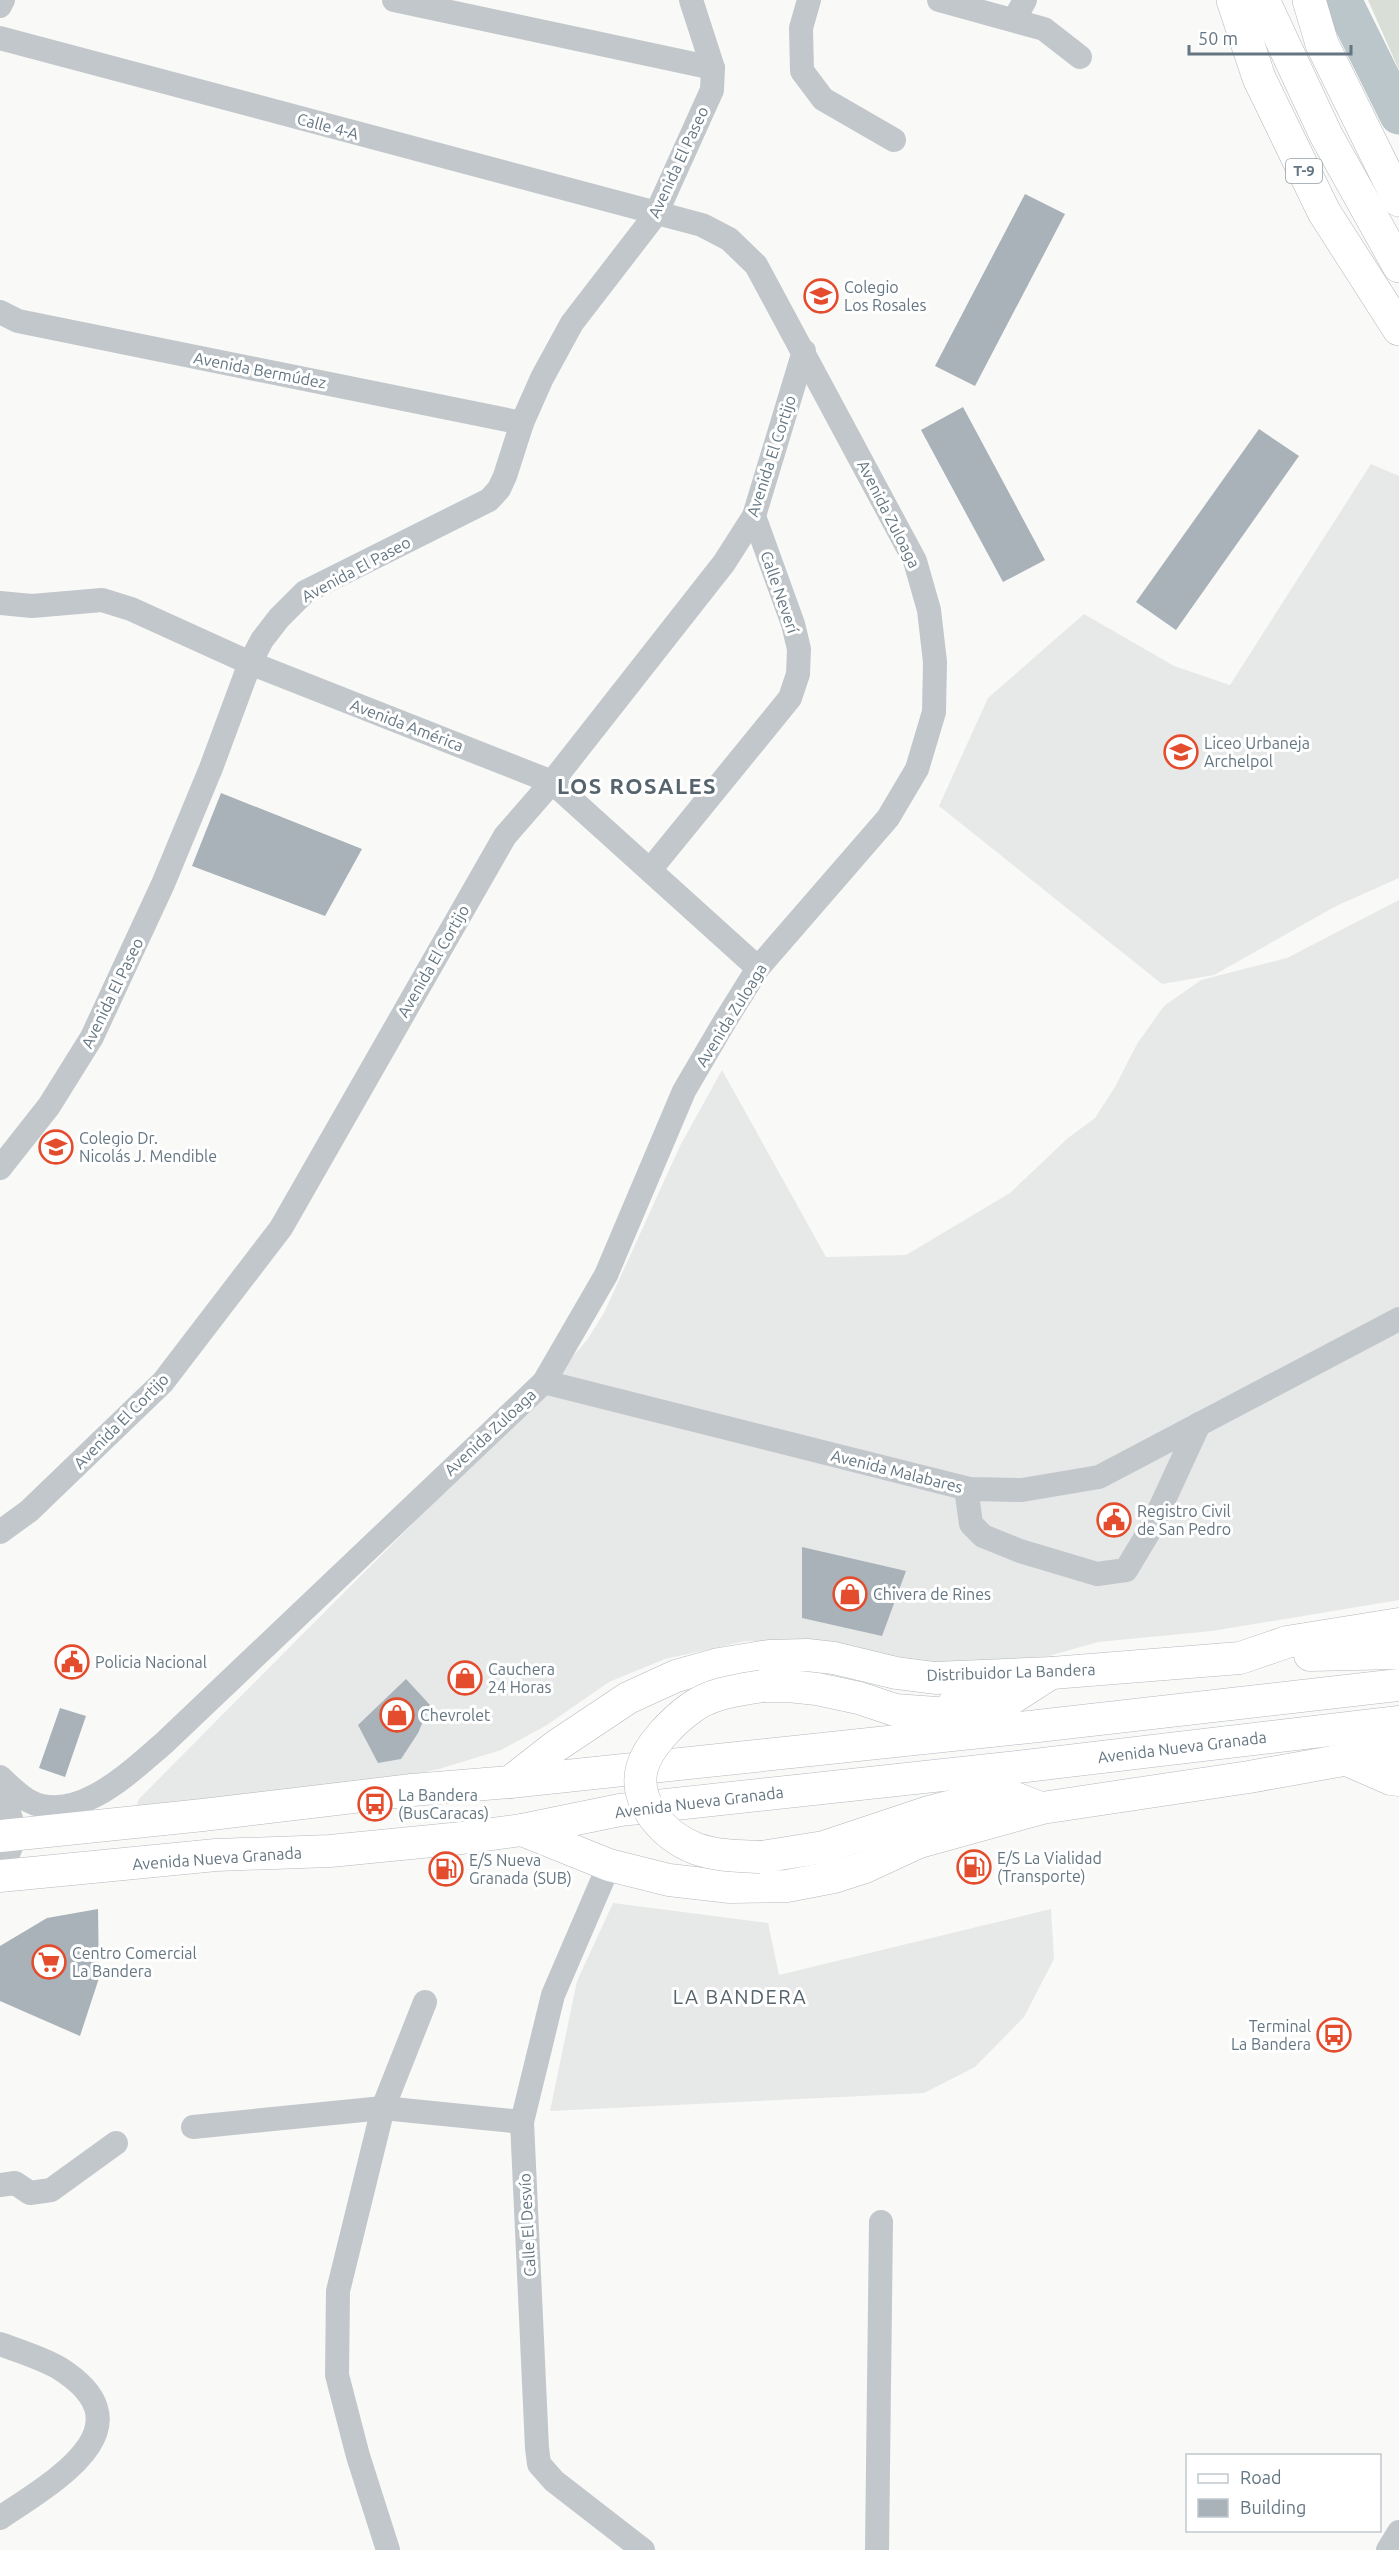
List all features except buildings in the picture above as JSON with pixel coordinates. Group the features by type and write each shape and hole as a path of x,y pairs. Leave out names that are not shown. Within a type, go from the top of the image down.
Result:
{"highway":[{"name":"T-9","path":"1233,0 1259,78 1324,212 1399,329"},
{"path":"1263,0 1326,135 1399,266"},
{"path":"1309,0 1322,44 1399,200"}],"main road":[{"name":"Distribuidor La Bandera","path":"510,1782 556,1746 628,1698 676,1676 718,1664 769,1656 807,1655 834,1658 896,1673 935,1678 1052,1673 1240,1658 1287,1642 1399,1624"},
{"path":"1240,1658 1399,1653"},
{"path":"895,1710 1009,1700 1052,1673"},
{"path":"8,1835 412,1790 510,1782 1038,1726 1399,1685"},
{"path":"1038,1726 1009,1717 895,1710 859,1698 817,1689 762,1686 729,1692 692,1707 652,1749 642,1766 640,1780 647,1808 656,1820 682,1842 714,1853 760,1857 824,1847 929,1812 979,1799 1010,1796 1042,1808"},
{"name":"Avenida Nueva Granada","path":"0,1876 216,1855 330,1851 522,1830 620,1810 1026,1766 1399,1722"},
{"path":"522,1830 609,1865 669,1880 720,1886 788,1886 834,1877 866,1867 919,1842 1042,1808 1399,1750"},
{"path":"1347,1760 1391,1779 1399,1780"},
{"path":"929,1812 965,1782 1001,1775 1026,1766"}],"street":[{"path":"0,6 3,0"},
{"path":"394,0 713,68"},
{"name":"Avenida El Paseo","path":"0,1168 49,1106 92,1038 164,884 250,663 262,640 279,618 305,592 489,500 499,489 522,423 542,378 572,323 656,214 712,90 713,68 691,0"},
{"path":"809,0 801,28 802,71 823,99 894,140"},
{"path":"939,0 1020,10 1080,57"},
{"name":"Calle 4-A","path":"0,38 656,214"},
{"name":"Avenida Zuloaga","path":"0,1777 30,1802 44,1806 77,1803 109,1789 163,1744 543,1382 606,1275 684,1091 758,968 888,818 917,769 934,712 935,662 928,610 915,561 756,265 729,239 702,225 656,214"},
{"name":"Avenida Bermúdez","path":"0,312 18,321 522,423"},
{"name":"Avenida El Cortijo","path":"0,1532 29,1511 163,1382 281,1228 505,836 552,782 724,563 754,516 804,351"},
{"name":"Calle Neverí","path":"650,870 790,698 798,674 799,649 793,624 754,516"},
{"name":"Avenida América","path":"0,603 32,606 102,600 131,609 250,663 552,782 758,968"},
{"name":"Avenida Malabares","path":"543,1382 969,1489 1022,1490 1099,1477 1399,1319"},
{"path":"969,1489 967,1495 971,1524 983,1536 1020,1551 1097,1574 1126,1570 1150,1530 1199,1424"},
{"name":"Avenida Zuloaga","path":"111,1823 117,1804 163,1744"},
{"path":"0,1785 8,1835 0,1876"},
{"name":"Calle El Desvío","path":"609,1865 553,1995 522,2122 539,2464 554,2481 644,2550"},
{"path":"388,2550 358,2456 337,2375 338,2291 383,2108 425,2002"},
{"path":"193,2127 383,2108 522,2122"},
{"path":"0,2185 15,2183 30,2193 51,2190 116,2143"},
{"path":"877,2550 881,2222"},
{"path":"0,2343 58,2368 84,2388 97,2406 99,2424 92,2443 52,2483 0,2518"},
{"path":"1388,2550 1399,2532"}],"shaded area":[{"path":"1368,0 1399,0 1399,70"},
{"name":"Liceo Urbaneja Archelpol","path":"1371,464 1399,476 1399,878 1336,906 1214,975 1162,984 939,806 988,698 1084,614 1174,666 1230,685"},
{"path":"1399,900 1399,1600 1212,1631 1098,1642 1031,1661 965,1670 773,1641 746,1641 665,1659 609,1682 547,1725 501,1750 439,1769 368,1784 136,1807 139,1799 529,1407 587,1340 604,1313 680,1146 722,1070 826,1257 906,1255 1010,1193 1068,1138 1095,1118 1115,1087 1137,1044 1164,1006 1201,980 1287,958"},
{"path":"613,1903 768,1923 779,1975 1051,1909 1054,1959 1024,2017 975,2067 924,2093 550,2111 577,1981"}],"waterway":[{"path":"1342,0 1399,115"}],"place":[{"name":"Colegio Los Rosales","path":"821,296"},
{"name":"Liceo Urbaneja Archelpol","path":"1181,752"},
{"name":"Colegio Dr. Nicolás J. Mendible","path":"56,1147"},
{"name":"Registro Civil de San Pedro","path":"1114,1520"},
{"name":"Chivera de Rines","path":"850,1594"},
{"name":"Policia Nacional","path":"72,1662"},
{"name":"Cauchera 24 Horas","path":"465,1678"},
{"name":"Chevrolet","path":"397,1715"},
{"name":"La Bandera (BusCaracas)","path":"375,1804"},
{"name":"E/S La Vialidad (Transporte)","path":"974,1867"},
{"name":"E/S Nueva Granada (SUB)","path":"446,1869"},
{"name":"Centro Comercial La Bandera","path":"49,1962"},
{"name":"Terminal La Bandera","path":"1334,2035"}],"district":[{"name":"LOS ROSALES","path":"637,786"},
{"name":"LA BANDERA","path":"740,1997"}]}
